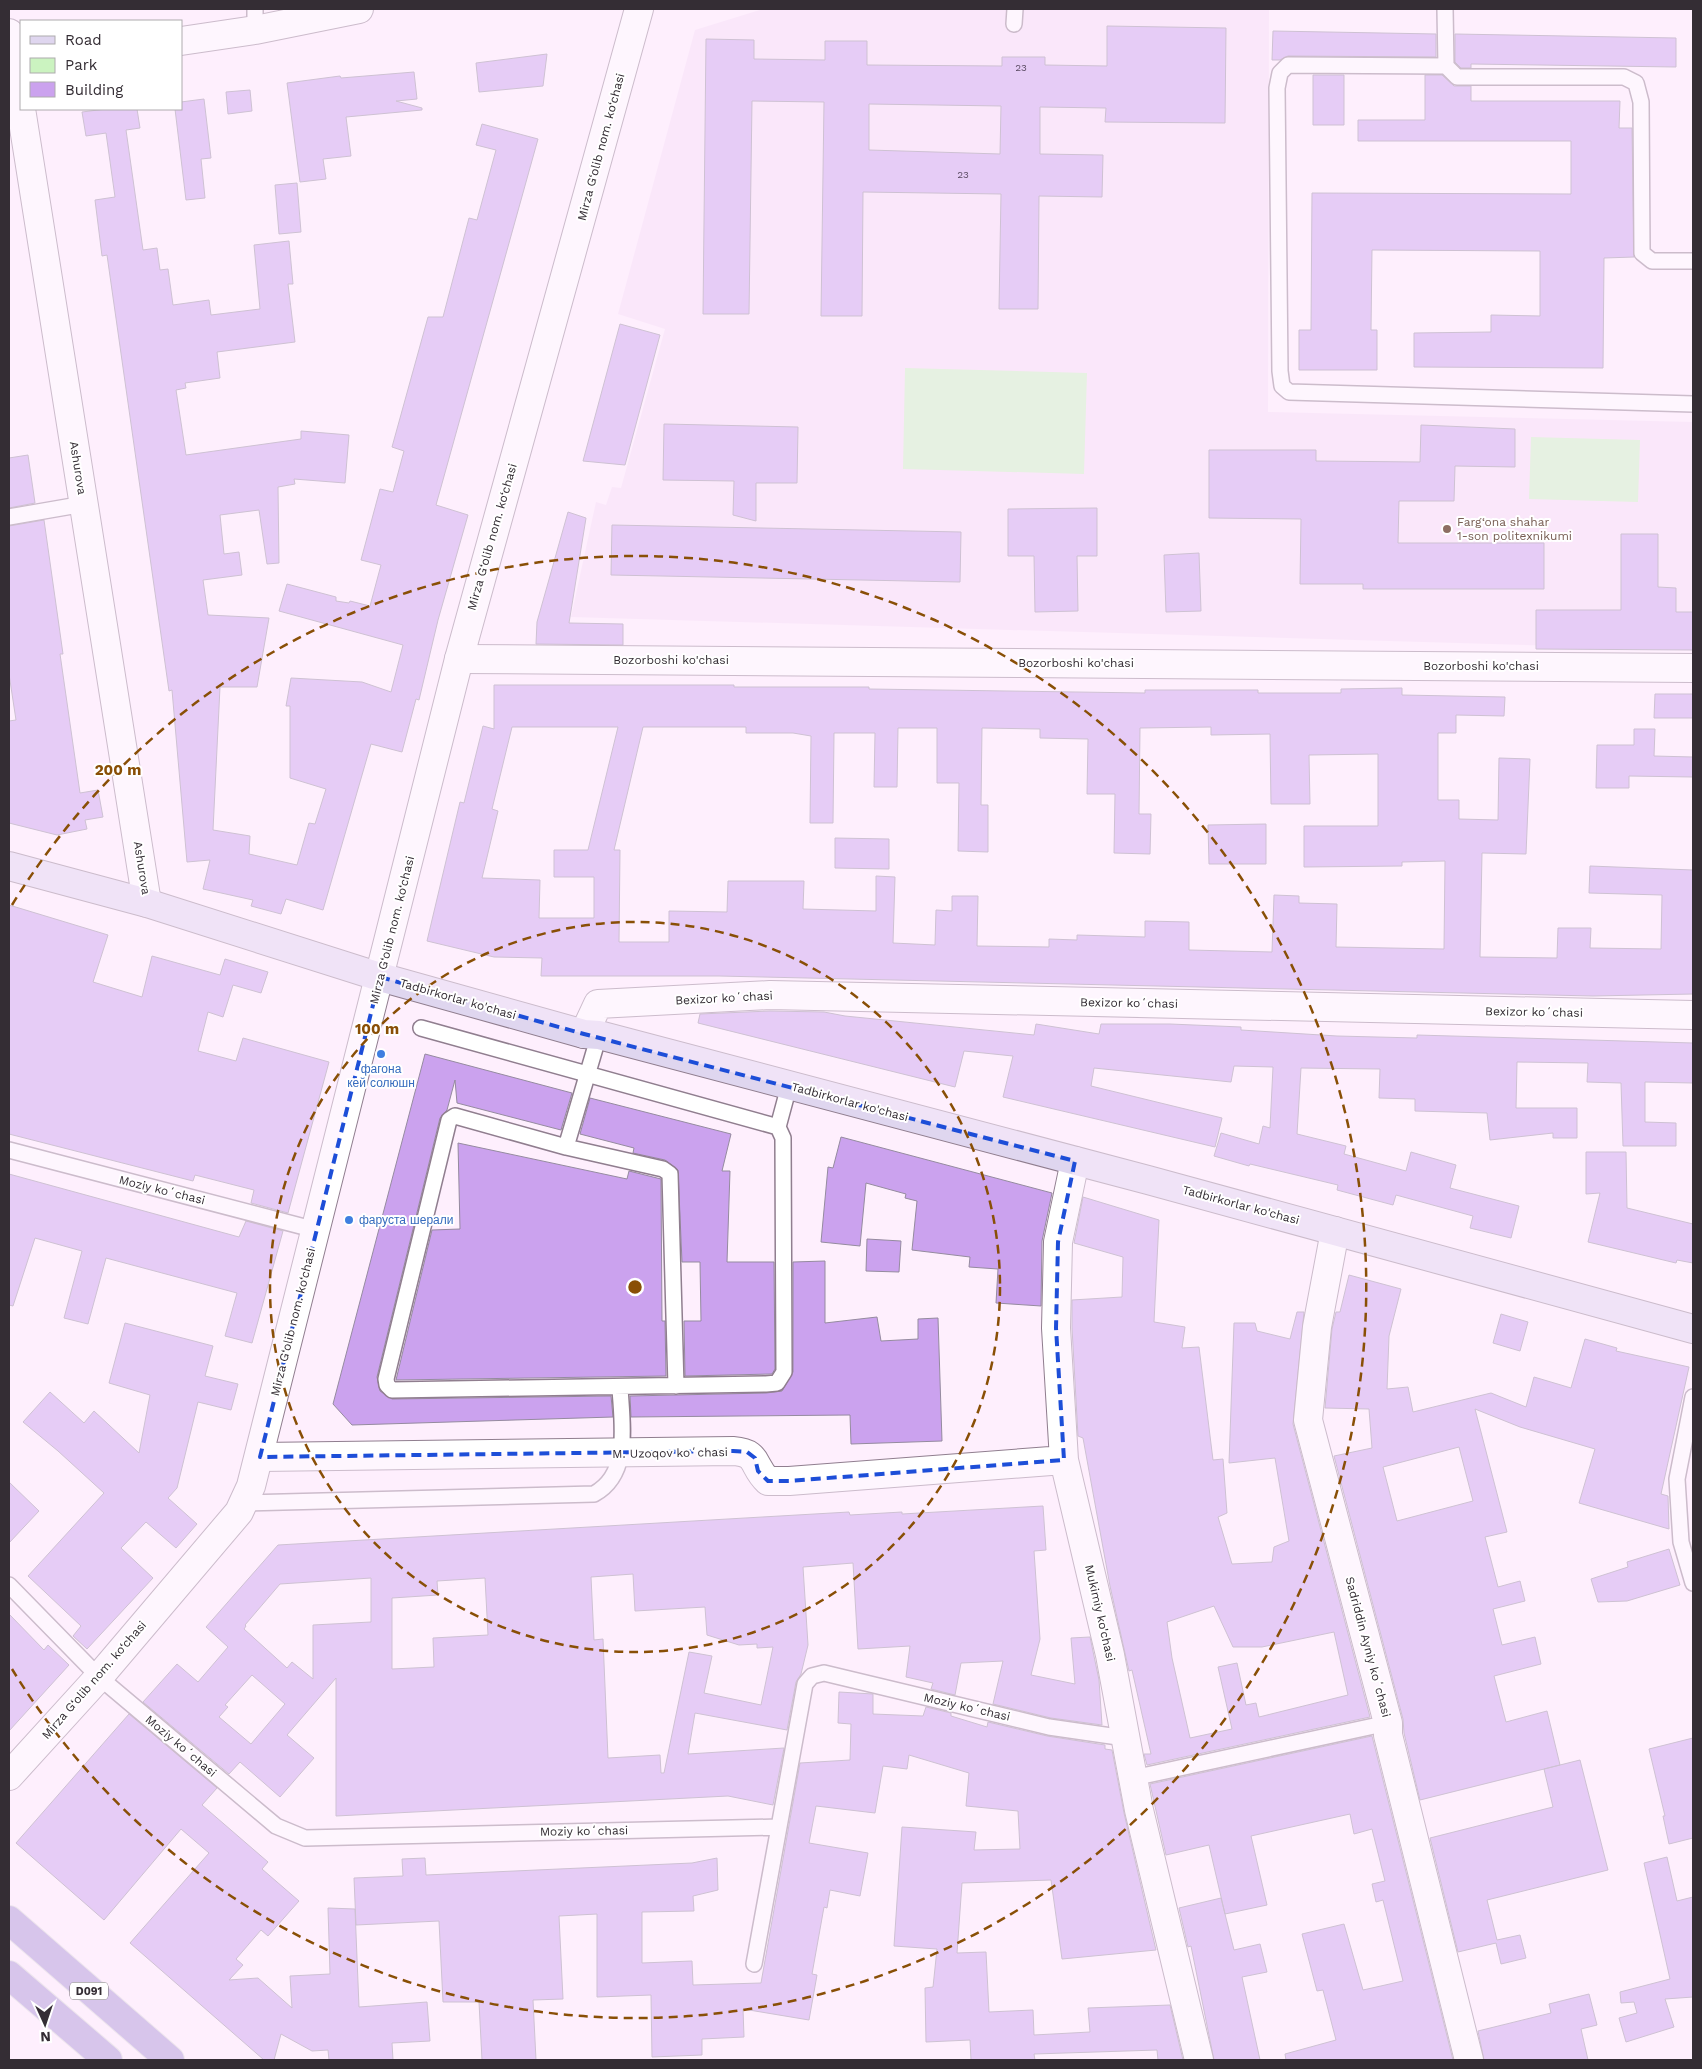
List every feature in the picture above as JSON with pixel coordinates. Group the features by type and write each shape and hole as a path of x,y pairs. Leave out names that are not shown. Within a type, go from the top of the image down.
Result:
{"highway":[{"name":"D091","path":"9,1920 170,2060"},
{"path":"9,1975 108,2060"}],"main road":[{"name":"Tadbirkorlar ko'chasi","path":"9,866 147,903 380,977 591,1035 1075,1160 1693,1329"}],"street":[{"path":"182,41 255,19 359,9"},
{"name":"Mirza G‘olib nom. ko‘chasi","path":"9,1776 99,1677 245,1503 260,1457 459,659 639,9"},
{"name":"Ashurova","path":"9,33 20,99"},
{"name":"Ashurova","path":"22,110 147,903"},
{"name":"Bozorboshi ko'chasi","path":"459,659 1693,668"},
{"name":"Bexizor koʻchasi","path":"591,1035 598,1004 770,995 1693,1015"},
{"name":"Mukimiy ko'chasi","path":"1075,1160 1058,1242 1056,1328 1064,1460 1110,1655 1133,1778 1200,2060"},
{"name":"Sadriddin Ayniy koʻchasi","path":"1335,1231 1317,1327 1308,1420 1388,1723 1388,1735 1469,2060"},
{"name":"M. Uzoqov koʻchasi","path":"260,1457 748,1452 755,1458 758,1471 768,1480 1064,1460"}],"lane":[{"path":"1445,9 1446,66 1457,77 1624,77 1636,83 1641,102 1642,254 1652,261 1693,261"},
{"path":"1446,66 1288,65 1280,73 1277,88 1280,371 1282,386 1289,392 1693,404"},
{"path":"9,517 84,504"},
{"path":"421,1028 588,1072 778,1127"},
{"path":"566,1147 588,1072 591,1035"},
{"path":"676,1386 670,1174 663,1169 566,1147 461,1116 455,1116 449,1120 386,1379 387,1385 392,1390 620,1388 772,1383 777,1382 784,1372 783,1138 778,1127 789,1086"},
{"name":"Moziy koʻchasi","path":"9,1150 316,1230"},
{"path":"245,1503 594,1494 605,1488 613,1479 621,1454 620,1388"},
{"path":"1693,1397 1677,1479 1682,1542 1693,1584"},
{"name":"Moziy koʻchasi","path":"9,1585 99,1677 276,1826 305,1838 779,1827 805,1684 812,1676 824,1673 1049,1727 1125,1738"},
{"path":"1133,1778 1388,1723"},
{"path":"754,1964 779,1827"}],"highlighted area":[{"path":"380,977 584,1034 1075,1161 1058,1242 1056,1328 1064,1460 768,1481 758,1471 755,1458 747,1452 733,1451 260,1457"}],"shaded area":[{"path":"763,9 1269,9 1268,412 1693,422 1693,650 571,617 596,502 606,505 612,487 621,488 665,329 618,314 695,30"}],"green space":[{"path":"905,368 1087,373 1084,474 903,469"},
{"path":"1531,437 1640,440 1638,502 1529,499"}],"building":[{"path":"1107,26 1226,28 1225,123 1105,122 1106,108 1040,107 1040,154 1103,155 1102,197 1039,196 1038,309 999,309 1001,194 863,192 862,316 821,316 824,102 752,101 749,314 703,314 706,39 754,40 754,59 825,60 825,41 867,41 867,65 1002,66 1002,57 1045,57 1045,65 1107,66","holes":["869,104 1001,106 1000,154 869,150"]},
{"path":"1273,31 1436,34 1436,57 1288,56 1280,60 1272,60"},
{"path":"1455,34 1676,38 1676,67 1471,64 1471,68 1461,68 1455,62"},
{"path":"547,54 543,86 479,92 476,63"},
{"path":"414,72 417,99 396,101 422,108 422,110 346,117 351,156 323,159 326,179 300,182 287,83 340,76 341,78"},
{"path":"1313,75 1344,75 1344,125 1313,125"},
{"path":"1425,75 1442,75 1454,86 1471,86 1471,101 1620,101 1619,128 1632,128 1634,257 1604,258 1603,368 1414,367 1414,333 1491,332 1491,315 1540,316 1540,251 1372,250 1371,330 1377,330 1377,370 1299,370 1299,330 1311,330 1312,193 1571,194 1571,141 1358,141 1358,120 1425,120"},
{"path":"250,90 252,111 228,114 226,92"},
{"path":"204,99 211,158 201,159 205,198 186,200 175,110 182,110 182,102"},
{"path":"137,110 140,128 126,130 143,250 157,248 160,270 168,269 173,305 209,300 211,315 260,309 254,245 289,241 293,284 288,284 295,342 217,352 220,378 185,383 186,388 176,390 186,455 301,439 301,431 349,435 345,483 294,479 295,484 278,487 279,563 267,564 259,510 220,515 224,554 239,552 242,575 203,580 208,615 269,618 257,687 220,687 213,830 250,836 249,854 297,865 309,823 315,824 326,789 290,778 290,706 286,706 291,678 362,682 391,692 403,645 279,611 287,584 336,597 336,601 349,603 350,601 370,606 381,565 361,560 380,489 393,492 404,451 392,447 428,317 443,317 469,218 477,220 496,150 476,145 482,124 538,139 436,505 468,515 438,620 419,700 416,699 402,752 371,744 323,910 286,899 281,914 251,906 253,900 203,889 210,860 187,862 172,690 169,691 107,255 102,256 95,200 115,197 106,133 86,136 82,112"},
{"path":"297,183 301,232 279,234 275,185"},
{"path":"620,324 660,335 625,465 583,461"},
{"path":"664,424 798,427 797,483 756,483 756,521 733,515 734,481 663,480"},
{"path":"1421,425 1515,429 1515,467 1455,466 1454,501 1399,501 1398,543 1544,543 1544,589 1363,589 1363,584 1300,584 1301,519 1209,518 1209,450 1316,450 1316,461 1420,462"},
{"path":"28,455 35,503 9,508 9,458"},
{"path":"1097,508 1097,556 1077,556 1078,611 1035,612 1034,556 1008,556 1008,509"},
{"path":"568,512 586,518 569,623 623,624 623,645 536,644 537,622"},
{"path":"44,520 63,654 60,654 80,793 98,790 103,817 85,820 87,829 57,835 9,823 9,721 16,720 9,674 9,526"},
{"path":"612,525 961,532 960,582 611,575"},
{"path":"1621,534 1658,534 1658,587 1676,588 1676,612 1693,612 1693,650 1536,649 1536,610 1621,610"},
{"path":"1199,553 1201,611 1166,612 1164,555"},
{"path":"494,685 734,685 734,687 869,687 869,689 1145,693 1145,690 1258,690 1258,693 1341,693 1341,689 1402,688 1402,695 1505,697 1504,716 1456,715 1456,733 1438,733 1438,800 1459,800 1459,819 1498,820 1499,758 1530,759 1526,854 1482,853 1480,957 1557,958 1558,928 1591,928 1590,948 1661,949 1662,895 1589,893 1590,866 1693,870 1693,994 1593,996 719,976 541,976 542,958 494,957 427,941 460,802 464,803 483,726 494,729","holes":["512,727 618,727 588,850 554,850 554,877 594,877 594,918 539,918 540,880 482,878 498,811 492,809","643,727 746,727 746,733 793,733 811,736 810,823 833,823 834,733 875,733 874,787 897,787 898,728 937,728 937,783 959,783 958,851 988,852 988,805 981,805 982,728 1040,729 1040,738 1088,739 1087,794 1115,794 1114,853 1150,854 1151,814 1139,814 1140,728 1211,727 1211,735 1270,734 1271,804 1310,804 1309,755 1378,754 1378,826 1304,826 1304,867 1402,866 1402,862 1445,861 1444,949 1336,947 1337,904 1299,903 1299,896 1274,895 1272,952 1189,950 1189,922 1145,921 1145,937 1077,935 1077,940 1049,939 1049,947 977,946 978,896 952,896 952,911 936,910 935,945 893,943 895,877 876,876 876,911 803,909 804,881 728,881 727,912 669,911 669,942 619,942 620,850 614,850"]},
{"path":"1655,694 1693,694 1693,718 1654,718"},
{"path":"1634,729 1655,729 1654,756 1693,757 1693,777 1629,776 1629,788 1596,788 1597,745 1634,745"},
{"path":"1266,824 1266,864 1209,864 1208,825"},
{"path":"835,838 889,839 889,869 835,868"},
{"path":"9,905 108,935 93,982 142,997 152,956 220,975 225,959 268,972 261,993 233,985 223,1017 208,1012 198,1051 236,1061 243,1038 329,1062 288,1213 251,1203 254,1190 195,1175 193,1181 9,1134"},
{"path":"770,1011 824,1012 845,1016 1034,1035 1036,1024 1099,1034 1101,1024 1170,1024 1241,1027 1241,1030 1337,1036 1417,1038 1417,1035 1693,1043 1693,1083 1645,1082 1645,1122 1676,1123 1676,1146 1623,1146 1621,1083 1587,1082 1588,1063 1517,1062 1516,1108 1577,1108 1577,1138 1553,1138 1553,1133 1490,1140 1487,1113 1415,1111 1415,1099 1379,1098 1380,1069 1301,1068 1297,1134 1346,1146 1344,1154 1406,1171 1411,1152 1456,1165 1450,1188 1519,1206 1511,1238 1470,1228 1473,1216 1396,1195 1393,1205 1337,1190 1338,1185 1250,1164 1249,1166 1214,1156 1221,1133 1259,1144 1263,1126 1270,1128 1273,1067 1234,1066 1231,1082 1094,1068 1091,1086 1222,1118 1215,1147 1003,1097 1013,1056 964,1051 955,1087 698,1023 700,1014"},
{"path":"425,1054 572,1093 561,1130 457,1103 455,1080 447,1110 440,1118 377,1377 380,1391 392,1399 611,1396 613,1417 352,1425 333,1404"},
{"path":"590,1098 731,1134 722,1171 730,1171 727,1262 774,1262 775,1369 772,1374 685,1376 684,1321 701,1321 700,1262 682,1262 678,1170 665,1160 633,1153 634,1148 580,1134"},
{"path":"841,1137 1052,1193 1042,1241 1041,1306 996,1303 998,1269 969,1267 970,1257 912,1250 917,1201 905,1198 906,1194 866,1183 860,1246 821,1242 828,1167 833,1168"},
{"path":"458,1143 627,1179 629,1171 661,1179 662,1321 665,1321 666,1376 396,1380 432,1230 460,1229"},
{"path":"1586,1152 1626,1152 1627,1208 1693,1224 1693,1263 1677,1260 1676,1263 1588,1242 1600,1193 1586,1194"},
{"path":"9,1174 239,1237 246,1221 283,1231 252,1343 225,1336 237,1293 106,1258 88,1324 64,1318 82,1251 35,1238 13,1306 9,1305"},
{"path":"1083,1197 1159,1220 1154,1322 1185,1327 1182,1348 1199,1347 1213,1460 1223,1459 1227,1513 1218,1517 1232,1564 1272,1562 1274,1547 1289,1541 1275,1458 1229,1463 1234,1323 1255,1323 1257,1331 1290,1339 1297,1312 1304,1312 1293,1424 1370,1717 1147,1765 1144,1754 1151,1754 1132,1670 1129,1671 1110,1586 1083,1438 1078,1436 1072,1328 1072,1300 1122,1297 1123,1257 1074,1243","holes":["1214,1606 1233,1647 1262,1647 1334,1632 1348,1695 1259,1717 1256,1703 1246,1705 1237,1663 1218,1667 1232,1729 1190,1738 1172,1658 1167,1622"]},
{"path":"867,1239 901,1241 899,1272 866,1271"},
{"path":"825,1261 825,1323 877,1317 881,1341 918,1339 918,1319 938,1318 942,1441 851,1444 850,1415 631,1417 630,1396 782,1391 793,1372 793,1262"},
{"path":"1349,1275 1401,1289 1389,1336 1387,1389 1408,1387 1413,1412 1491,1393 1526,1407 1534,1377 1571,1388 1585,1339 1617,1348 1616,1351 1689,1367 1661,1494 1668,1496 1669,1529 1579,1503 1595,1449 1520,1427 1475,1409 1507,1532 1485,1537 1498,1587 1520,1581 1525,1601 1493,1609 1502,1645 1535,1637 1541,1664 1494,1676 1506,1722 1547,1711 1560,1765 1420,1800 1404,1733 1403,1719 1334,1456 1372,1448 1369,1409 1325,1408 1332,1329 1336,1312 1340,1312","holes":["1459,1447 1473,1501 1397,1521 1383,1467"]},
{"path":"1501,1314 1528,1322 1520,1351 1493,1343"},
{"path":"125,1323 213,1346 205,1376 238,1384 231,1410 198,1402 177,1488 168,1498 197,1524 176,1548 146,1522 121,1548 153,1578 87,1649 73,1636 81,1626 28,1576 104,1493 23,1422 50,1392 84,1423 94,1411 139,1453 150,1395 109,1383"},
{"path":"9,1482 39,1511 9,1543"},
{"path":"1043,1506 1046,1550 1034,1551 1040,1639 1031,1675 1075,1684 1071,1638 1090,1637 1099,1680 1102,1725 1051,1718 993,1704 1003,1661 961,1663 955,1695 931,1689 933,1683 906,1677 910,1646 858,1649 853,1563 803,1567 808,1645 801,1674 796,1682 787,1730 695,1713 688,1754 784,1748 773,1805 728,1796 336,1816 336,1678 287,1735 314,1758 280,1797 240,1762 229,1774 143,1702 177,1664 198,1682 228,1647 206,1627 278,1545 849,1512 850,1515 902,1512 902,1514","holes":["633,1574 635,1611 705,1607 707,1635 739,1645 757,1644 757,1648 773,1647 761,1705 704,1693 712,1656 689,1652 664,1773 661,1773 660,1755 608,1758 603,1639 594,1640 591,1577","371,1578 371,1622 313,1625 313,1679 292,1662 287,1668 244,1629 245,1625 280,1584","485,1578 488,1635 433,1638 434,1667 392,1669 392,1598 438,1595 437,1581","252,1675 285,1704 251,1744 219,1717 228,1707 225,1705"]},
{"path":"1669,1549 1680,1585 1627,1601 1598,1602 1591,1579 1628,1567 1627,1562"},
{"path":"9,1614 44,1650 48,1645 69,1665 9,1731"},
{"path":"839,1692 873,1694 873,1714 923,1716 926,1707 951,1713 951,1716 987,1727 988,1722 1047,1736 1105,1745 1105,1749 1112,1750 1124,1813 1156,1950 1062,1959 1051,1880 962,1883 957,1953 986,1952 989,2012 1033,2010 1034,2035 1090,2032 1088,2008 1170,2005 1183,2060 1158,2060 1157,2050 1034,2054 1035,2060 971,2060 970,2040 926,2042 925,1988 933,1987 937,1949 894,1946 902,1827 976,1832 974,1850 1020,1849 1018,1811 966,1806 969,1773 909,1755 907,1769 883,1766 875,1813 816,1806 809,1843 868,1853 860,1896 830,1890 827,1908 824,1907 812,1974 817,1975 809,2020 743,2009 744,2037 702,2039 702,2055 652,2057 651,1995 597,1997 597,1914 559,1916 563,1999 533,2000 536,2060 482,2060 479,2002 443,2002 439,1921 356,1925 354,1878 403,1876 402,1859 425,1858 426,1875 692,1863 717,1858 718,1890 693,1896 694,1911 642,1912 642,1963 692,1961 693,1985 761,1983 800,1763 850,1760 851,1724 838,1723"},
{"path":"129,1714 217,1788 202,1805 268,1862 262,1869 299,1901 268,1936 261,1930 236,1959 243,1965 229,1980 258,1978 292,2008 290,1976 330,1974 328,1908 355,1909 359,2007 427,2002 430,2041 392,2043 393,2060 329,2060 328,2050 312,2051 281,2034 274,2060 264,2060 130,1943 209,1853 181,1829 104,1920 16,1843"},
{"path":"1372,1736 1453,2060 1286,2060 1285,2054 1336,2040 1323,1990 1317,1991 1302,1934 1344,1924 1363,1990 1403,1981 1383,1900 1376,1902 1372,1884 1385,1881 1372,1829 1354,1834 1350,1814 1251,1836 1267,1905 1225,1914 1209,1845 1166,1855 1150,1784"},
{"path":"1693,1738 1693,1838 1669,1844 1663,1816 1665,1816 1649,1749"},
{"path":"1580,1760 1608,1870 1487,1900 1497,1940 1520,1935 1526,1958 1501,1964 1496,1943 1458,1952 1430,1838 1553,1807 1544,1769"},
{"path":"1667,1857 1677,1901 1693,1897 1693,1997 1665,1999 1674,2027 1626,2042 1619,2018 1637,2013 1634,2002 1621,2003 1620,1992 1670,1979 1644,1863"},
{"path":"1221,1898 1234,1950 1260,1944 1267,1972 1242,1977 1260,2060 1214,2060 1191,1946 1188,1947 1179,1908"},
{"path":"1589,1994 1597,2025 1581,2029 1588,2060 1484,2060 1478,2031 1551,2013 1549,2004"}],"place":[{"name":"Farg‘ona shahar 1-son politexnikumi","path":"1447,529"},
{"name":"фагона кей солюшн","path":"381,1054"},
{"name":"фаруста шерали","path":"349,1220"}]}
